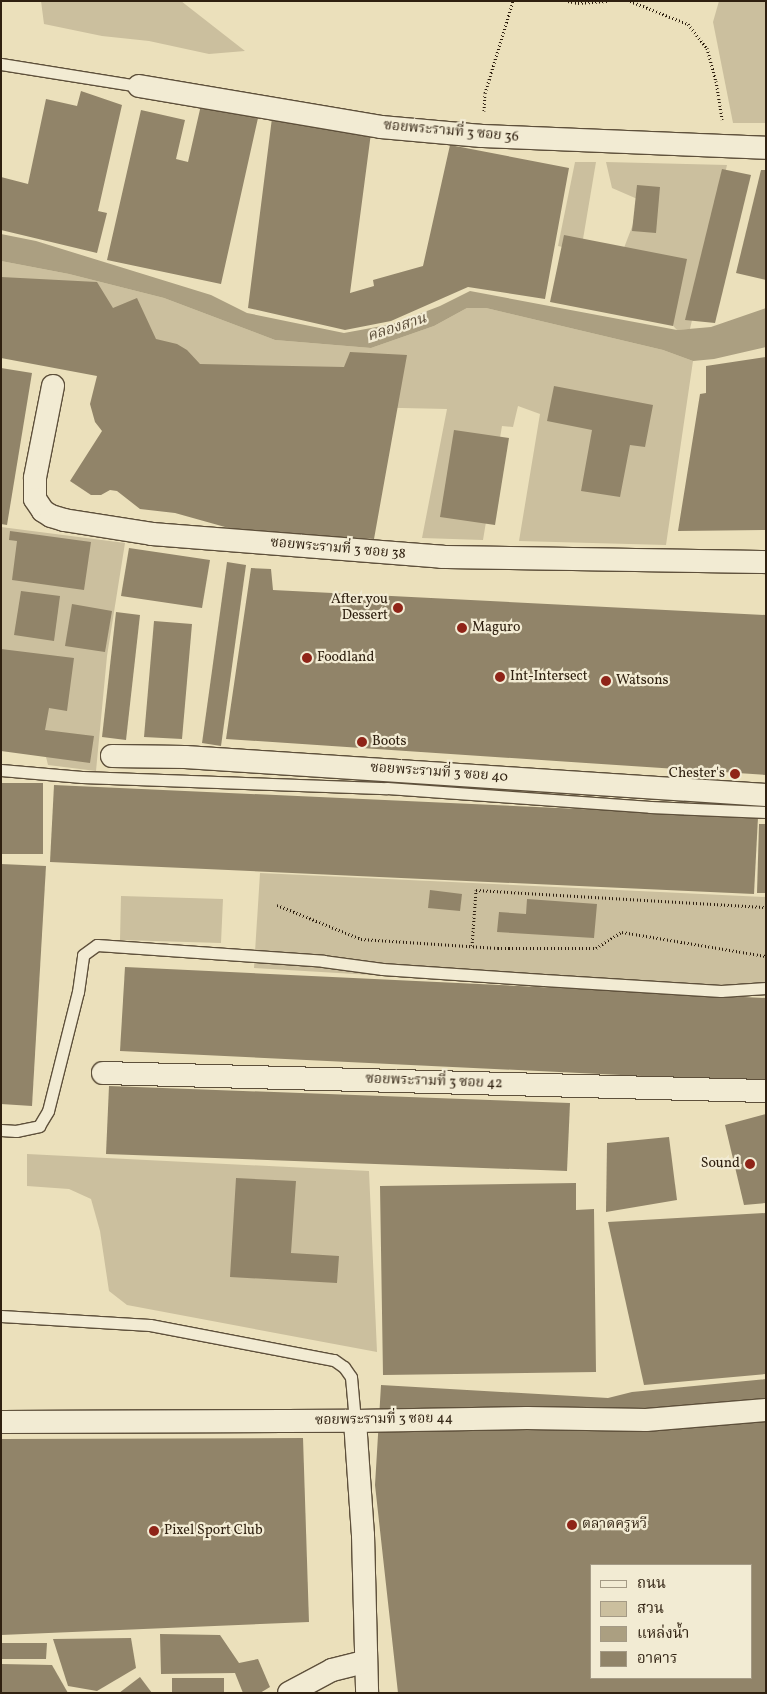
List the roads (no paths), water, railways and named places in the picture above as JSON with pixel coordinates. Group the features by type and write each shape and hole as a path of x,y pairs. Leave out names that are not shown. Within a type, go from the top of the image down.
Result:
{"street":[{"name":"ซอยพระรามที่ 3 ซอย 36","path":"140,86 381,127 482,136 766,148"},
{"name":"ซอยพระรามที่ 3 ซอย 38","path":"52,386 35,478 35,499 43,510 51,516 64,520 152,534 442,557 766,562"},
{"name":"ซอยพระรามที่ 3 ซอย 40","path":"112,756 185,757 766,795"},
{"name":"ซอยพระรามที่ 3 ซอย 42","path":"103,1072 766,1091"},
{"name":"ซอยพระรามที่ 3 ซอย 44","path":"1,1422 354,1421 527,1418 646,1420 766,1410"},
{"path":"354,1421 363,1535 367,1693"},
{"path":"289,1693 332,1670 365,1662"}],"lane":[{"path":"1,64 140,86"},
{"path":"1,770 82,776 386,788 650,807 766,812"},
{"path":"1,1130 16,1131 39,1126 48,1111 78,992 83,956 97,945 323,961 382,969 544,980 721,990 766,988"},
{"path":"1,1316 150,1325 334,1360 344,1367 351,1377 354,1421"}],"water":[{"name":"คลองสาน","path":"1,234 36,241 211,295 247,313 344,333 393,324 440,306 470,291 677,330 711,327 766,308 766,347 714,359 693,361 663,350 486,308 467,308 434,326 371,348 275,340 164,298 69,274 1,261"}],"place":[{"name":"After you Dessert","path":"398,608"},
{"name":"Maguro","path":"462,628"},
{"name":"Foodland","path":"307,658"},
{"name":"Int-Intersect","path":"500,677"},
{"name":"Watsons","path":"606,681"},
{"name":"Boots","path":"362,742"},
{"name":"Chester's","path":"735,774"},
{"name":"Sound","path":"750,1164"},
{"name":"ตลาดครูหวี","path":"572,1525"},
{"name":"Pixel Sport Club","path":"154,1531"}]}
